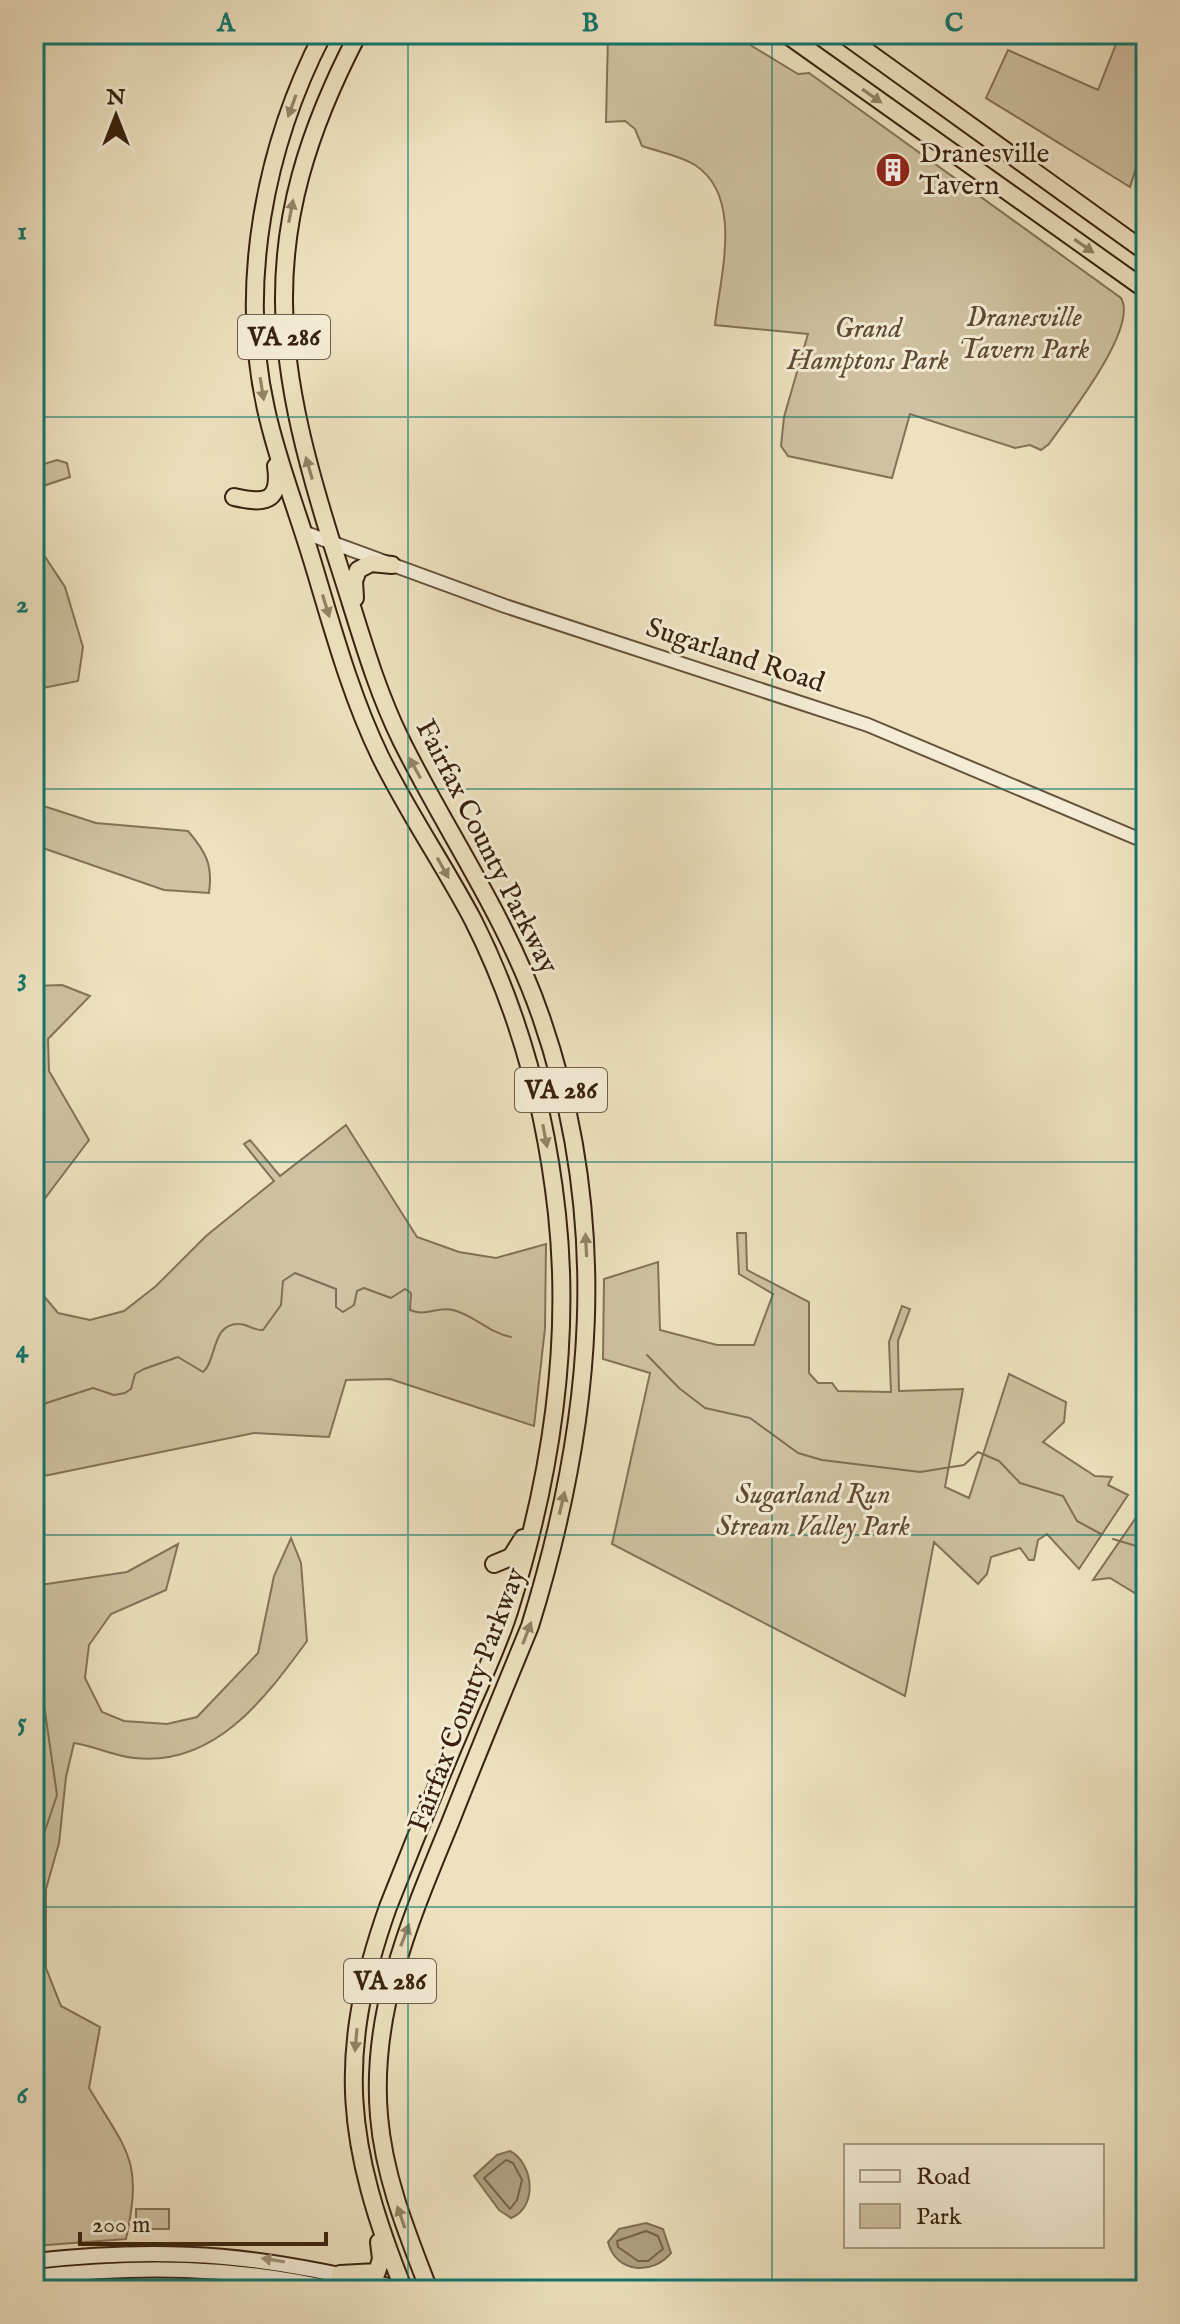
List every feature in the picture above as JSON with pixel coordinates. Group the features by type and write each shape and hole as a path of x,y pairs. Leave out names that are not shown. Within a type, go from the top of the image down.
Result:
{"highway":[{"name":"Fairfax County Parkway","path":"323,34 285,124 262,220 256,330 271,429 369,731 395,785 473,922 515,1023 537,1096 557,1213 562,1305 550,1439 531,1526 501,1635 388,1907 362,1992 354,2067 354,2111 361,2165 376,2220 404,2290"},
{"name":"Fairfax County Parkway","path":"358,34 328,94 294,196 284,270 283,325 288,382 331,543 362,639 398,734 492,904 541,1017 571,1135 587,1267 583,1396 545,1579 530,1626 402,1942 384,2013 378,2098 384,2153 403,2225 429,2290"},
{"path":"769,34 846,77"},
{"path":"786,34 1146,290"},
{"path":"843,34 1146,252"},
{"path":"234,497 255,502 273,494 277,472 271,429"},
{"path":"362,639 355,576 371,563 392,565"},
{"path":"494,1564 511,1557 531,1526"},
{"path":"338,2282 369,2275 379,2269 376,2220"}],"main road":[{"path":"34,2261 123,2253 190,2252 270,2260 338,2282"},
{"path":"34,2277 110,2269 181,2267 404,2290"}],"street":[{"name":"Sugarland Road","path":"303,532 724,680 868,725 1146,842"}],"green space":[{"name":"Dranesville Tavern Park","path":"608,34 732,34 798,74 809,73 1121,298 1124,312 1111,351 1049,444 1041,450 1030,445 1015,448 910,414 892,478 788,456 781,446 784,417 808,334 715,325 725,239 720,197 710,179 695,165 642,146 635,129 625,121 606,122"},
{"path":"1120,34 1146,34 1146,136 1130,187 986,98 1008,50 1098,90"},
{"path":"57,460 67,463 70,477 34,489 34,467"},
{"path":"34,540 65,587 83,647 78,681 43,688 34,686"},
{"path":"34,803 96,823 188,831 207,859 209,893 164,890 34,845"},
{"path":"62,985 90,996 48,1039 49,1071 89,1140 43,1201 34,1224 34,986"},
{"path":"346,1125 417,1237 459,1252 496,1258 546,1244 545,1328 534,1426 390,1379 346,1380 329,1437 254,1433 34,1478 34,1284 58,1313 90,1320 124,1311 156,1286 206,1236 274,1181 244,1144 250,1140 280,1176"},
{"name":"Sugarland Run Stream Valley Park","path":"737,1233 746,1233 747,1270 809,1302 809,1373 818,1383 832,1383 838,1391 891,1392 889,1342 902,1306 910,1309 898,1341 899,1391 963,1389 945,1487 969,1498 1009,1374 1066,1402 1064,1422 1043,1442 1095,1476 1112,1477 1108,1485 1128,1495 1079,1569 1047,1534 1038,1540 1034,1560 1029,1560 1020,1548 991,1557 987,1574 978,1584 934,1542 905,1696 612,1544 650,1373 603,1359 604,1279 658,1262 660,1330 717,1345 754,1345 773,1294 739,1274"},
{"path":"1146,1503 1146,1593 1138,1595 1110,1578 1093,1580"},
{"path":"291,1538 301,1563 307,1641 273,1685 234,1725 189,1752 163,1758 126,1757 74,1743 66,1777 59,1843 46,1889 46,1968 61,2006 100,2027 89,2088 128,2158 133,2191 126,2239 34,2246 34,1583 47,1584 127,1572 178,1544 166,1590 111,1614 89,1645 85,1678 102,1712 124,1721 167,1724 197,1717 258,1653 274,1576"},
{"path":"136,2209 169,2209 169,2229 136,2229"}],"water":[{"path":"510,2151 524,2165 530,2185 526,2205 511,2218 499,2210 474,2176 497,2155"},
{"path":"646,2223 663,2229 671,2253 645,2268 627,2265 612,2253 608,2242 619,2229"}],"waterway":[{"path":"34,1407 93,1388 114,1395 125,1393 131,1389 135,1374 178,1357 203,1372 219,1336 230,1325 263,1330 281,1305 283,1281 295,1273 336,1289 336,1307 343,1312 354,1305 357,1291 364,1288 391,1298 405,1289 411,1293 410,1310 453,1310 511,1337"},
{"path":"647,1355 679,1388 705,1408 750,1418 798,1453 822,1460 920,1472 964,1465 978,1452 999,1461 1020,1483 1063,1496 1077,1521 1101,1534"},
{"path":"1113,1539 1146,1549"},
{"path":"34,1666 40,1677 57,1795 34,1863"}],"place":[{"name":"Dranesville Tavern","path":"893,170"}],"park label":[{"name":"Grand Hamptons Park","path":"868,345"}]}
